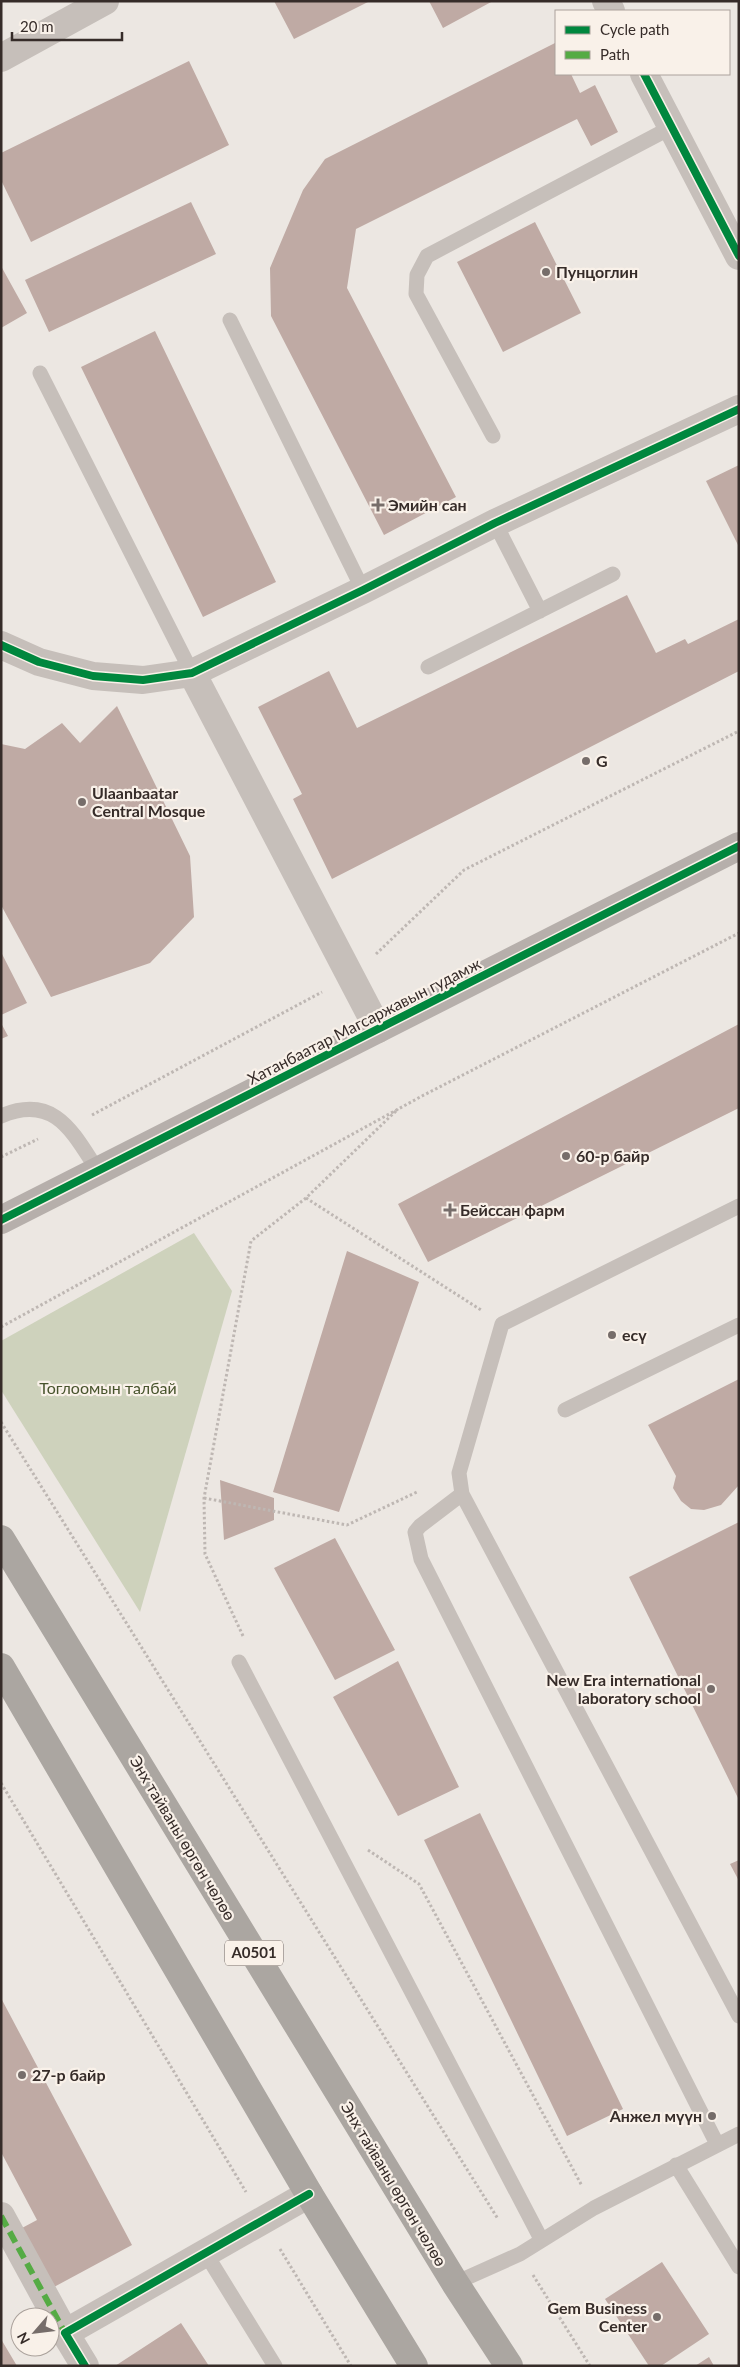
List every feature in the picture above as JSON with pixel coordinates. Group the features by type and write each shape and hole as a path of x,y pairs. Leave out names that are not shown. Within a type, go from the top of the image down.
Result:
{"highway":[{"name":"Энх тайваны өргөн чөлөө","path":"1,1540 455,2283 509,2366"},
{"path":"1,1667 309,2194 414,2366"}],"street":[{"path":"1,58 105,1"},
{"path":"645,75 739,256"},
{"path":"1,646 39,662 93,676 143,680 192,673 495,523 739,409"},
{"path":"192,673 378,1029"},
{"name":"Хатанбаатар Магсаржавын гудамж","path":"1,1220 739,846"},
{"path":"65,2333 309,2194"},
{"path":"1,2216 85,2366"}],"lane":[{"path":"493,436 416,294 417,276 427,256 672,127"},
{"path":"230,320 363,590"},
{"path":"40,373 192,673"},
{"path":"495,523 540,611"},
{"path":"428,667 613,574"},
{"path":"1,1116 13,1111 46,1110 68,1126 98,1171"},
{"path":"739,1206 502,1324 459,1473 462,1494 739,2016"},
{"path":"565,1410 739,1325"},
{"path":"462,1494 420,1526 415,1532 421,1559 717,2144"},
{"path":"239,1662 541,2239"},
{"path":"455,2283 520,2254 541,2239 594,2208 739,2134"},
{"path":"676,2165 739,2267"},
{"path":"206,2254 275,2366"}],"path":[{"path":"1,1327 398,1109 739,933"},
{"path":"246,1641 205,1554 204,1498 251,1241 306,1198 398,1109"},
{"path":"306,1198 502,1324"},
{"path":"1,1422 590,2366"},
{"path":"204,1498 347,1525 459,1473"},
{"path":"1,1783 351,2366"},
{"path":"363,1846 419,1884 594,2208"}],"green space":[{"name":"Тоглоомын талбай","path":"194,1233 232,1291 140,1612 1,1390 1,1341"}],"building":[{"path":"274,1 370,1 294,39"},
{"path":"429,1 493,1 443,28"},
{"path":"555,43 555,75 571,75 580,93 595,85 618,132 591,146 577,119 356,229 347,288 456,497 384,535 271,316 270,268 303,190 325,159"},
{"path":"189,61 229,145 31,242 1,180 1,153"},
{"path":"191,202 216,254 49,332 25,280"},
{"path":"535,222 581,313 503,352 457,262"},
{"path":"1,266 27,313 1,328"},
{"path":"155,331 276,582 203,617 81,367"},
{"path":"739,465 739,547 706,481"},
{"path":"627,595 656,653 685,639 688,644 739,619 739,671 332,879 293,799 302,794 258,707 329,671 357,728"},
{"name":"Ulaanbaatar Central Mosque","path":"117,706 190,856 194,917 150,963 51,997 1,905 1,744 25,749 62,723 80,743"},
{"path":"1,952 27,1003 1,1015"},
{"path":"1,1023 8,1036 1,1039"},
{"name":"60-р байр","path":"739,1024 739,1108 428,1262 398,1204"},
{"path":"347,1251 419,1282 339,1512 273,1492"},
{"path":"739,1379 739,1485 721,1505 704,1510 691,1509 681,1501 673,1488 676,1476 648,1425"},
{"path":"220,1480 274,1498 274,1520 224,1540"},
{"name":"New Era international laboratory school","path":"739,1522 739,1800 629,1577"},
{"path":"335,1538 395,1650 335,1680 274,1568"},
{"path":"398,1661 459,1787 398,1816 333,1697"},
{"path":"480,1813 623,2109 567,2136 424,1840"},
{"path":"739,1860 739,1881 730,1864"},
{"name":"27-р байр","path":"1,1998 132,2245 54,2287 22,2228 37,2220 1,2152"},
{"name":"Gem Business Center","path":"662,2262 709,2334 661,2366 649,2366 605,2299"},
{"path":"181,2323 209,2366 115,2366"},
{"path":"1,2339 17,2366 1,2366"},
{"path":"709,2357 714,2366 695,2366"}],"marked path":[{"path":"1,2216 65,2333"}],"cycle path":[{"path":"645,75 739,256"},
{"path":"1,645 39,662 93,676 143,680 192,673 495,523 739,409"},
{"path":"1,1220 739,846"},
{"path":"85,2366 65,2333 309,2194"}],"place":[{"name":"Пунцоглин","path":"546,272"},
{"name":"Эмийн сан","path":"378,505"},
{"name":"G","path":"586,761"},
{"name":"Ulaanbaatar Central Mosque","path":"82,802"},
{"name":"60-р байр","path":"566,1156"},
{"name":"Бейссан фарм","path":"450,1210"},
{"name":"есү","path":"612,1335"},
{"name":"New Era international laboratory school","path":"711,1689"},
{"name":"27-р байр","path":"22,2075"},
{"name":"Анжел мүүн","path":"712,2116"},
{"name":"Gem Business Center","path":"657,2317"}]}
